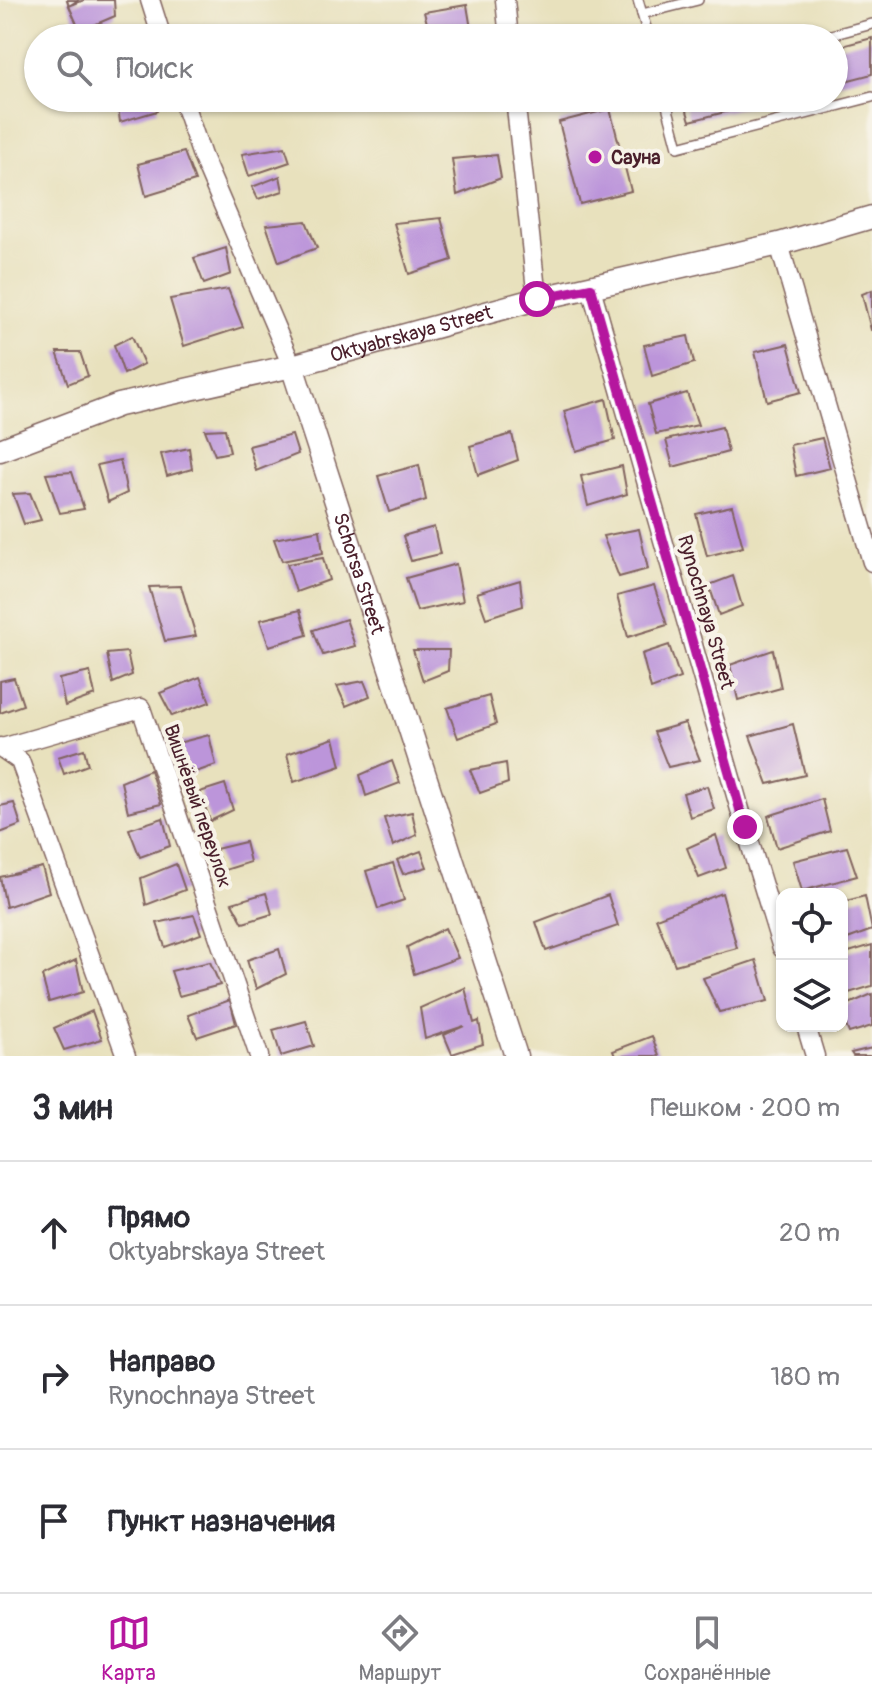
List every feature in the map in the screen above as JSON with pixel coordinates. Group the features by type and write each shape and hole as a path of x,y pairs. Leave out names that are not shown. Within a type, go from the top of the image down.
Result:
{"street":[{"path":"150,0 158,24"},
{"path":"505,0 508,24"},
{"name":"Schorsa Street","path":"187,112 202,156 292,366 516,1056"},
{"path":"517,112 537,299"},
{"name":"Oktyabrskaya Street","path":"0,450 119,405 292,366 537,299 779,244 872,217"},
{"path":"779,244 872,562"},
{"name":"Rynochnaya Street","path":"591,288 776,928"},
{"name":"Вишнёвый переулок","path":"1,748 141,708 259,1056"},
{"name":"Вишнёвый переулок","path":"1,748 20,761 126,1056"},
{"path":"808,1032 815,1056"}],"lane":[{"path":"638,0 645,24"},
{"path":"642,14 698,0"},
{"path":"848,30 872,24"},
{"path":"848,103 872,97"},
{"path":"669,112 678,147 814,112"}],"building":[{"path":"84,0 114,0 115,16 96,24 77,24 69,6"},
{"path":"467,5 470,24 427,24 424,12"},
{"path":"872,38 872,74 848,80 848,44"},
{"path":"119,112 154,112 120,122"},
{"name":"Сауна","path":"611,112 631,191 580,204 559,122"},
{"path":"687,112 725,112 690,121"},
{"path":"285,147 290,162 249,176 242,154"},
{"path":"184,152 195,181 146,196 138,164"},
{"path":"497,155 501,178 457,195 452,159"},
{"path":"280,176 283,191 258,199 252,187"},
{"path":"441,218 452,260 409,274 394,223"},
{"path":"306,221 317,248 279,262 266,225"},
{"path":"226,248 231,274 204,284 194,258"},
{"path":"228,289 243,327 184,346 170,299"},
{"path":"872,290 872,330 871,330 862,294"},
{"path":"132,336 144,364 124,374 114,345"},
{"path":"688,336 694,363 652,376 644,345"},
{"path":"788,344 801,392 767,401 755,352"},
{"path":"57,352 80,352 88,376 68,384"},
{"path":"687,393 698,425 656,434 648,404"},
{"path":"606,399 615,440 576,451 564,411"},
{"path":"722,427 728,452 673,467 666,440"},
{"path":"225,429 230,452 215,455 205,430"},
{"path":"512,434 518,460 478,475 470,446"},
{"path":"292,435 298,454 256,471 249,446"},
{"path":"822,438 830,468 796,476 790,445"},
{"path":"189,448 192,469 167,476 161,454"},
{"path":"120,460 127,493 108,502 97,465"},
{"path":"419,465 426,500 389,512 378,476"},
{"path":"622,466 627,494 588,506 581,476"},
{"path":"72,472 84,509 60,513 46,474"},
{"path":"30,493 41,520 24,524 13,494"},
{"path":"732,506 743,547 707,556 696,514"},
{"path":"434,527 440,554 411,561 403,536"},
{"path":"639,529 648,569 619,577 603,536"},
{"path":"320,530 323,553 282,561 274,539"},
{"path":"323,558 329,580 296,592 287,564"},
{"path":"456,564 463,601 417,611 406,578"},
{"path":"733,576 742,606 719,615 709,585"},
{"path":"520,580 523,606 486,618 477,593"},
{"path":"181,586 196,636 165,641 149,587"},
{"path":"654,586 667,625 628,637 617,596"},
{"path":"300,610 307,635 269,646 260,620"},
{"path":"346,619 355,646 323,655 313,630"},
{"path":"669,645 680,678 651,689 642,654"},
{"path":"413,650 449,650 448,671 423,681"},
{"path":"773,650 781,688 738,700 730,665"},
{"path":"127,652 132,675 113,683 107,654"},
{"path":"90,672 95,695 65,706 59,679"},
{"path":"200,677 210,702 172,716 160,693"},
{"path":"14,678 23,705 0,713 0,681"},
{"path":"364,681 370,696 346,706 337,686"},
{"path":"489,696 496,724 458,738 447,708"},
{"path":"685,723 700,760 668,767 654,732"},
{"path":"793,724 805,775 768,784 750,736"},
{"path":"209,735 216,765 190,774 178,743"},
{"path":"334,738 341,766 294,782 287,754"},
{"path":"84,749 88,765 64,774 58,757"},
{"path":"392,761 400,783 366,796 360,775"},
{"path":"506,763 508,783 480,793 470,770"},
{"path":"150,770 161,804 128,812 121,782"},
{"path":"225,784 233,810 210,821 200,792"},
{"path":"707,786 714,809 690,817 683,793"},
{"path":"822,799 830,831 777,848 768,816"},
{"path":"14,803 21,825 0,833 0,806"},
{"path":"412,812 417,835 393,846 384,818"},
{"path":"163,818 170,846 140,857 129,829"},
{"path":"716,835 726,868 699,878 687,848"},
{"path":"245,842 250,862 222,871 216,849"},
{"path":"847,847 857,876 813,888 801,888 793,861"},
{"path":"421,851 427,867 403,874 397,860"},
{"path":"393,863 404,900 378,909 366,871"},
{"path":"176,864 185,890 146,905 141,878"},
{"path":"42,867 49,892 6,907 0,877"},
{"path":"266,893 272,914 243,923 232,903"},
{"path":"722,893 737,948 675,965 656,918"},
{"path":"608,895 618,926 546,951 536,922"},
{"path":"865,896 872,930 848,939 848,900"},
{"path":"194,915 201,934 165,947 157,923"},
{"path":"445,928 458,958 414,974 407,947"},
{"path":"872,945 872,986 848,993 848,952"},
{"path":"279,949 286,974 256,989 247,960"},
{"path":"76,960 83,992 49,1002 42,976"},
{"path":"756,960 768,1001 719,1012 703,978"},
{"path":"210,962 220,985 179,996 171,971"},
{"path":"465,988 474,1023 479,1021 483,1044 452,1054 444,1035 464,1026 425,1039 420,1008"},
{"path":"872,994 872,1026 849,1033 848,1004"},
{"path":"230,1000 236,1024 197,1037 188,1015"},
{"path":"92,1011 102,1039 64,1050 54,1028"},
{"path":"306,1021 314,1046 281,1056 273,1030"},
{"path":"652,1036 659,1056 615,1056 613,1051"},
{"path":"872,1048 872,1056 853,1056 851,1053"}],"place":[{"name":"Сауна","path":"595,157"}],"route":[{"path":"537,299 591,288 745,827"}]}
